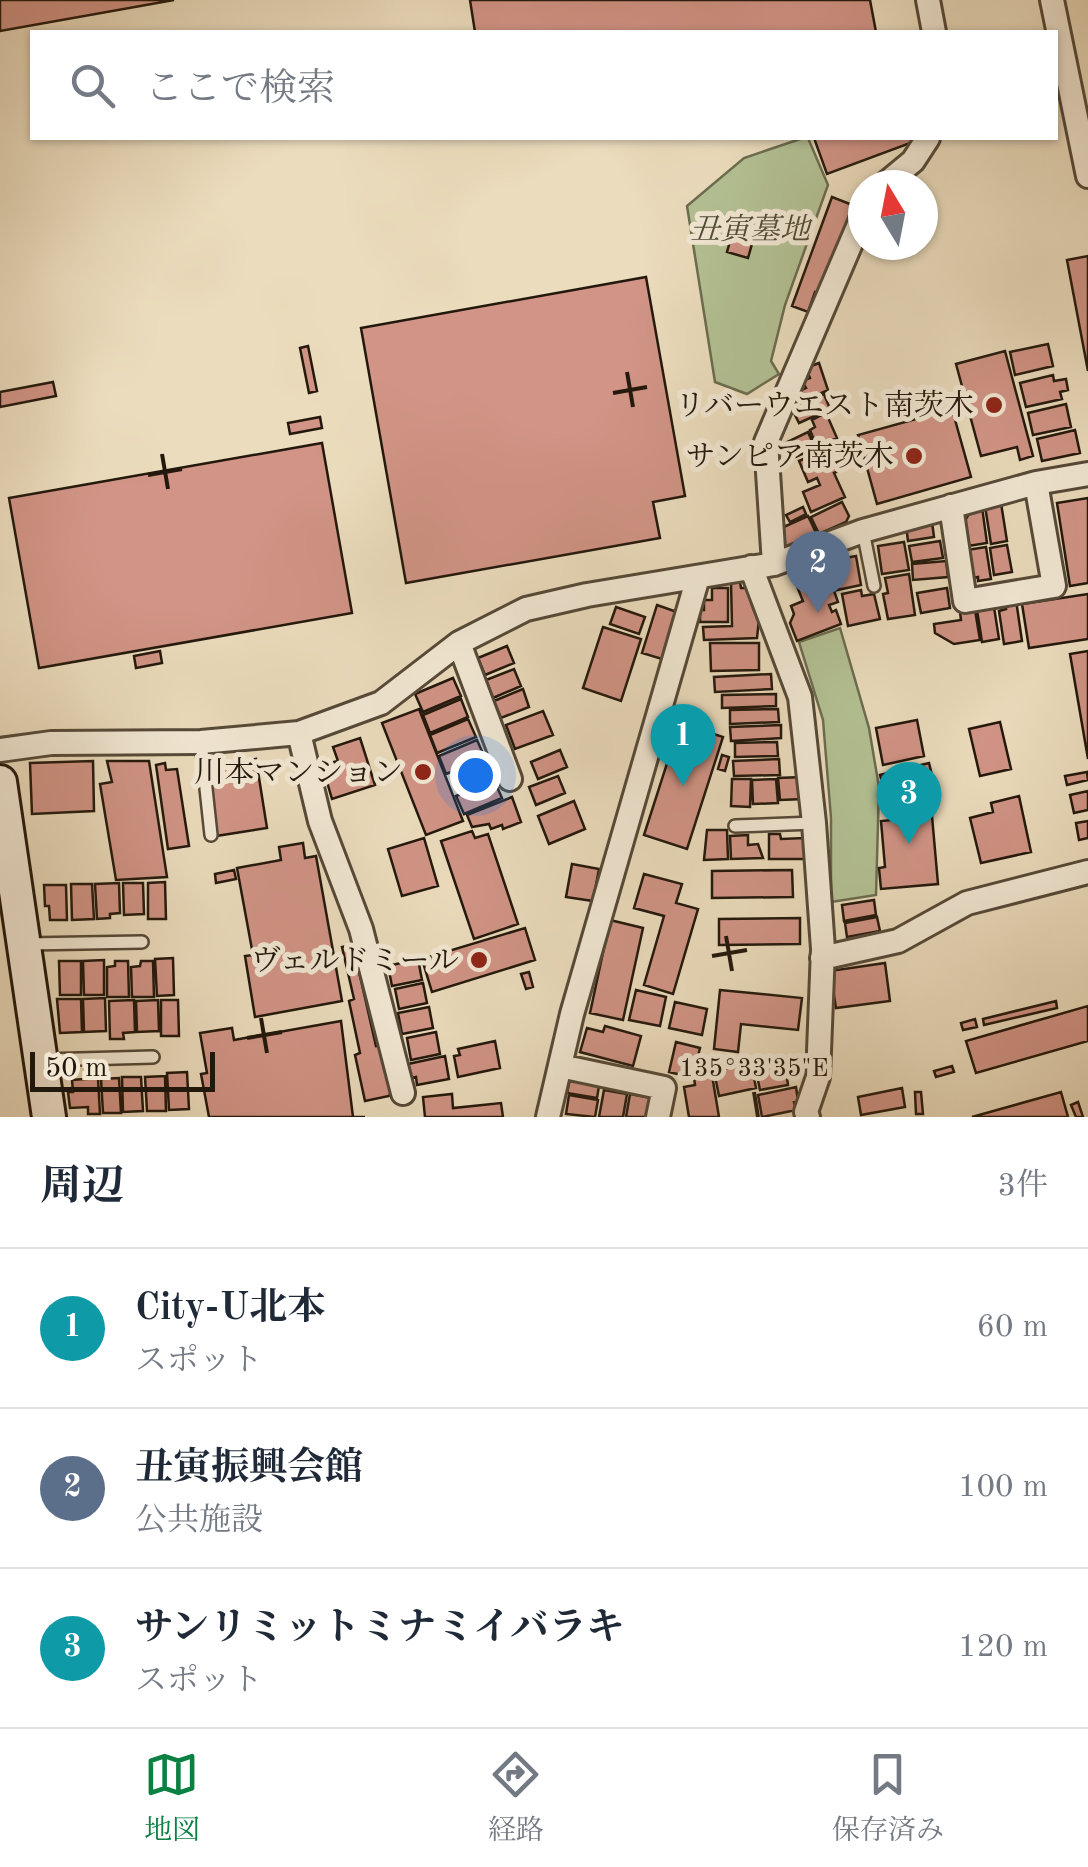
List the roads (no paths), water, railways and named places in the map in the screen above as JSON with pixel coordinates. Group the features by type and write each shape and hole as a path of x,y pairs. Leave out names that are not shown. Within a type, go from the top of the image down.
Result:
{"street":[{"path":"928,0 934,30"},
{"path":"1052,0 1088,176"},
{"path":"904,170 914,162 927,140"},
{"path":"808,1117 806,1112 818,1077 822,958 814,824 800,697 762,565 766,442 848,250"},
{"path":"0,750 52,743 201,742 299,733 381,703 459,643 526,609 762,565 951,506 1036,483 1088,474"},
{"path":"951,506 966,601 1054,586 1036,483"},
{"path":"548,1117 572,1014 698,577"},
{"path":"459,643 510,779"},
{"path":"299,733 320,822 362,929 404,1093"},
{"path":"0,782 49,1117"},
{"path":"822,958 898,941 967,903 1088,872"},
{"path":"560,1066 664,1088 658,1117"}],"lane":[{"path":"863,531 874,586"},
{"path":"201,742 211,835"},
{"path":"735,826 814,824"},
{"path":"24,944 142,942"},
{"path":"41,1060 153,1057"}],"place":[{"name":"リバーウエスト南茨木","path":"994,405"},
{"name":"サンピア南茨木","path":"914,456"},
{"name":"丑寅振興会館","path":"818,613"},
{"name":"川本マンション","path":"423,772"},
{"name":"City-U北本","path":"683,786"},
{"name":"サンリミットミナミイバラキ","path":"909,844"},
{"name":"ヴェルドミール","path":"479,960"}],"park label":[{"name":"丑寅墓地","path":"750,229"}]}
